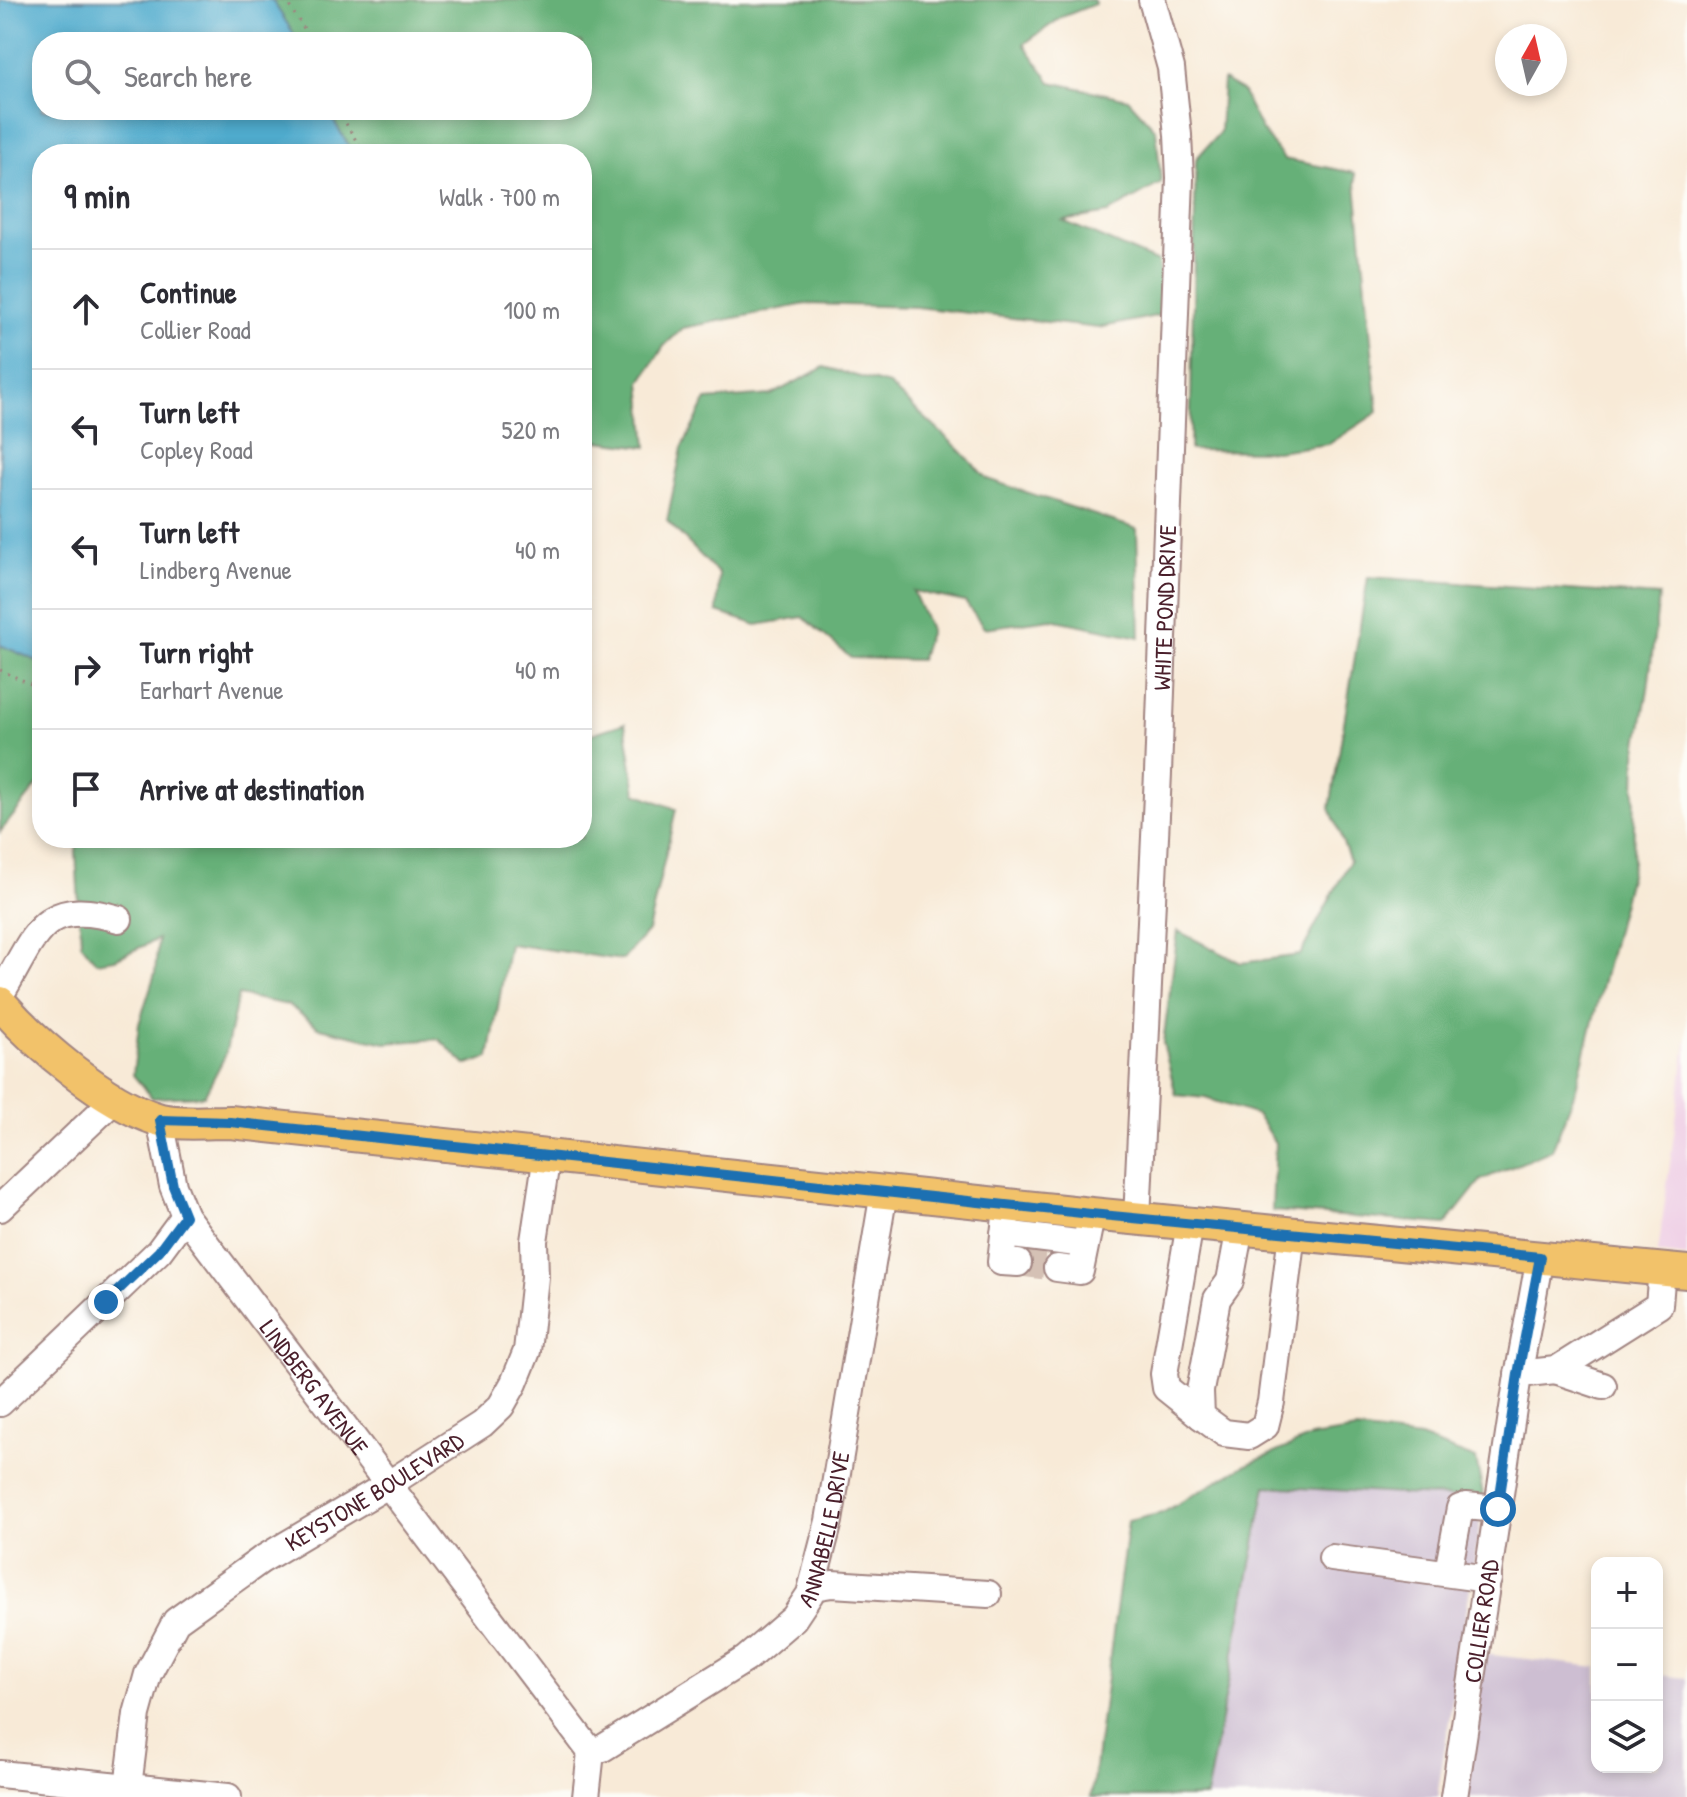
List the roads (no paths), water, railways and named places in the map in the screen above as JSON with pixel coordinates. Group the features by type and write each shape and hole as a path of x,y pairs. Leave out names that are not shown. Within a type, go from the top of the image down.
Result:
{"main road":[{"path":"0,1003 52,1054 113,1101 160,1120 230,1122 884,1192 1006,1220 1088,1229 1137,1219 1674,1271"}],"street":[{"name":"WHITE POND DRIVE","path":"1137,1219 1158,773 1180,178 1171,68 1152,0"},
{"path":"0,995 33,939 49,920 65,913 85,911 119,919"},
{"path":"0,1208 113,1101"},
{"name":"LINDBERG AVENUE","path":"160,1120 173,1186 185,1216 591,1752"},
{"name":"KEYSTONE BOULEVARD","path":"128,1787 137,1714 148,1674 176,1621 261,1560 482,1424 501,1406 527,1351 535,1277 534,1241 547,1155"},
{"name":"ANNABELLE DRIVE","path":"591,1752 603,1748 746,1659 794,1618 813,1587 829,1521 884,1192"},
{"path":"0,1403 159,1251 185,1216"},
{"path":"1006,1220 1001,1262 1018,1263"},
{"path":"1190,1224 1164,1374 1166,1388 1224,1433 1249,1436 1265,1426 1271,1402 1292,1233"},
{"path":"1201,1416 1200,1391 1217,1299 1230,1281 1240,1228"},
{"path":"1057,1268 1080,1271 1088,1229"},
{"name":"COLLIER ROAD","path":"1454,1797 1518,1374 1540,1257"},
{"path":"1555,1370 1659,1305 1674,1271"},
{"path":"1518,1374 1555,1370 1603,1386"},
{"path":"1448,1572 1460,1508 1498,1509"},
{"path":"1332,1558 1488,1579"},
{"path":"813,1587 832,1584 988,1594"},
{"path":"586,1797 591,1752"},
{"path":"0,1774 228,1797"}],"water":[{"path":"0,0 272,0 293,32 32,32 32,120 333,120 348,144 32,144 32,659 0,645"}],"tunnel":[{"path":"1018,1263 1057,1268"}]}
